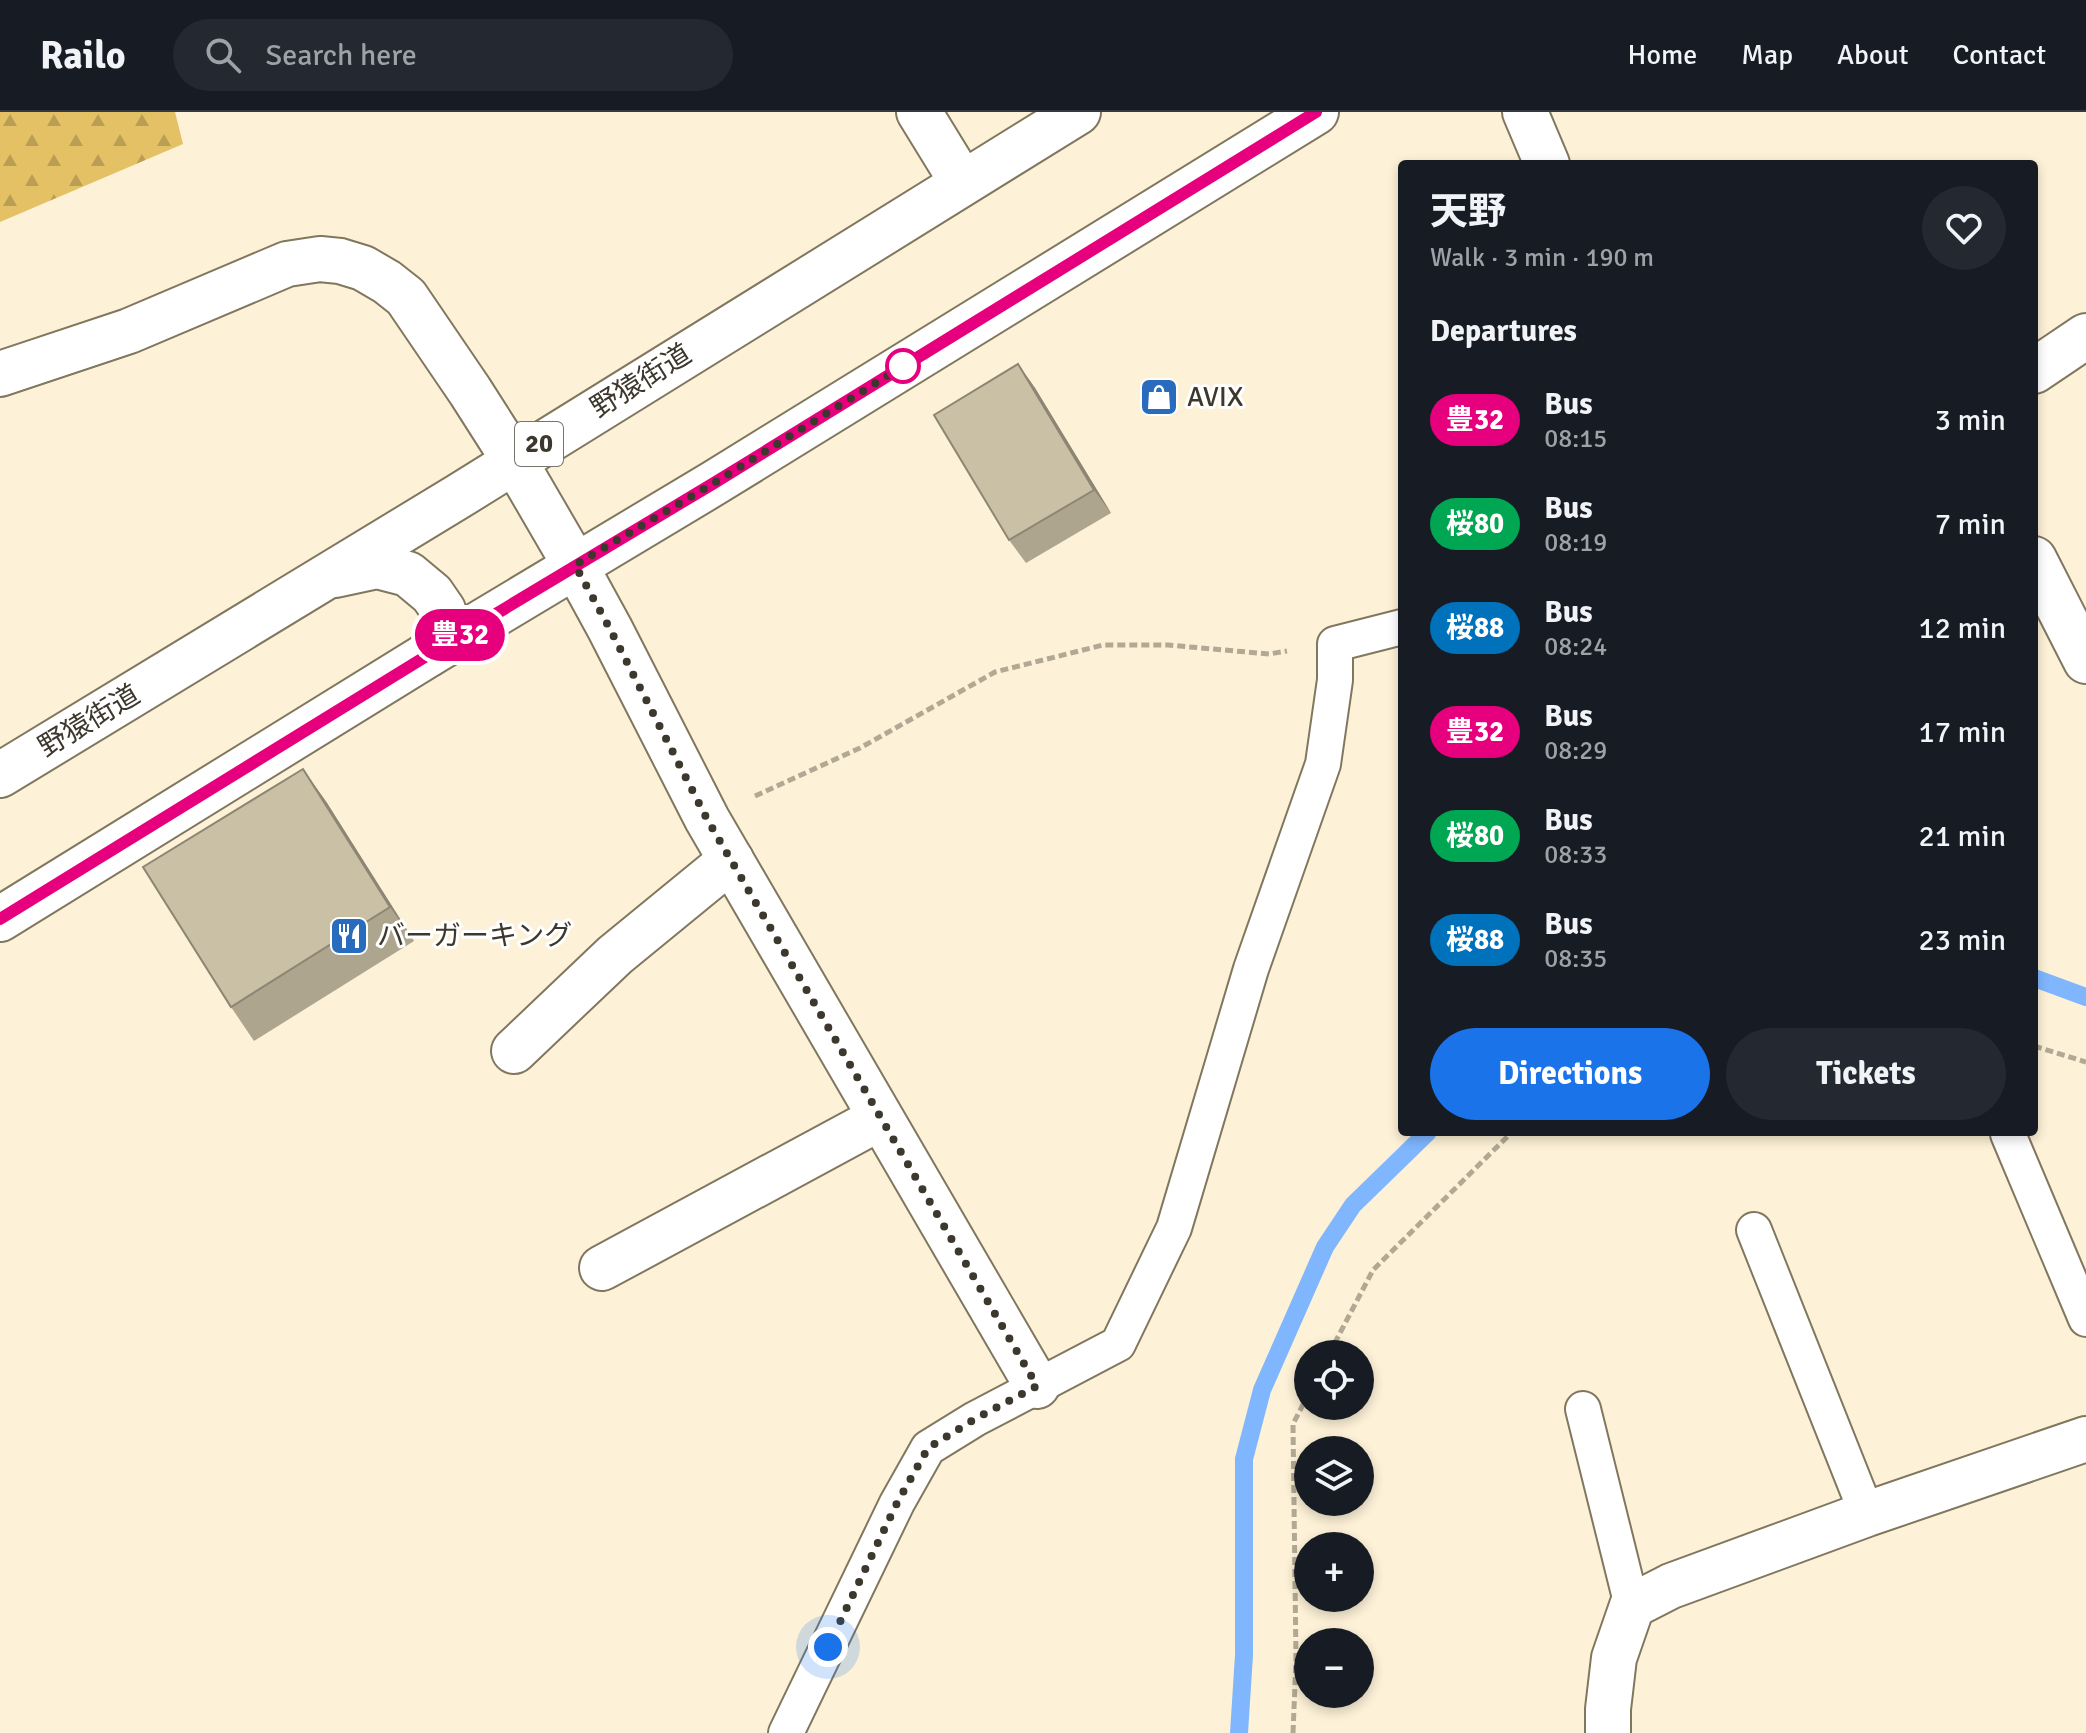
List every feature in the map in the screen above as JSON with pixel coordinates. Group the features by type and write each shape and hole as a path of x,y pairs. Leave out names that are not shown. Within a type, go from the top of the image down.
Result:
{"street":[{"path":"919,112 962,182"},
{"name":"野猿街道","path":"0,775 1078,112"},
{"path":"0,919 1316,112"},
{"path":"1525,112 1545,160"},
{"path":"0,374 129,331 287,264 320,259 340,261 363,268 406,297 514,460 575,565 707,819 1037,1386"},
{"path":"2038,368 2086,336"},
{"path":"325,577 377,566 408,574 432,594 443,610 442,628 429,654"},
{"path":"2038,567 2086,661"},
{"path":"514,1051 615,955 731,860"},
{"path":"602,1268 880,1118"},
{"path":"1608,1733 1614,1658 1632,1606 1671,1586 1867,1514 2086,1439"}],"lane":[{"path":"786,1733 897,1503 928,1448 975,1419 1118,1344 1174,1228 1251,969 1323,764 1335,680 1335,644 1398,628"},
{"path":"2009,1136 2086,1319"},
{"path":"1754,1230 1867,1514"},
{"path":"1583,1409 1632,1606"}],"path":[{"path":"707,819 860,748 995,672 1103,645 1168,645 1269,654 1335,644"},
{"path":"2038,1047 2086,1062"},
{"path":"1336,1340 1373,1270 1508,1136"},
{"path":"1293,1733 1296,1659 1295,1420"}],"green space":[{"path":"0,112 175,112 183,144 0,222"}],"building":[{"path":"1018,364 1094,490 1009,540 934,415"},
{"path":"303,769 390,907 231,1007 143,867"}],"waterway":[{"path":"2038,979 2086,997"},
{"path":"1239,1733 1244,1655 1244,1459 1262,1390 1325,1247 1353,1205 1424,1136"}],"bus line":[{"name":"豊32","path":"0,919 1316,112"}],"place":[{"name":"AVIX","path":"1159,397"},
{"name":"バーガーキング","path":"349,936"}],"route":[{"path":"828,1647 897,1503 928,1448 1037,1386 707,819 575,565 903,366"}]}
